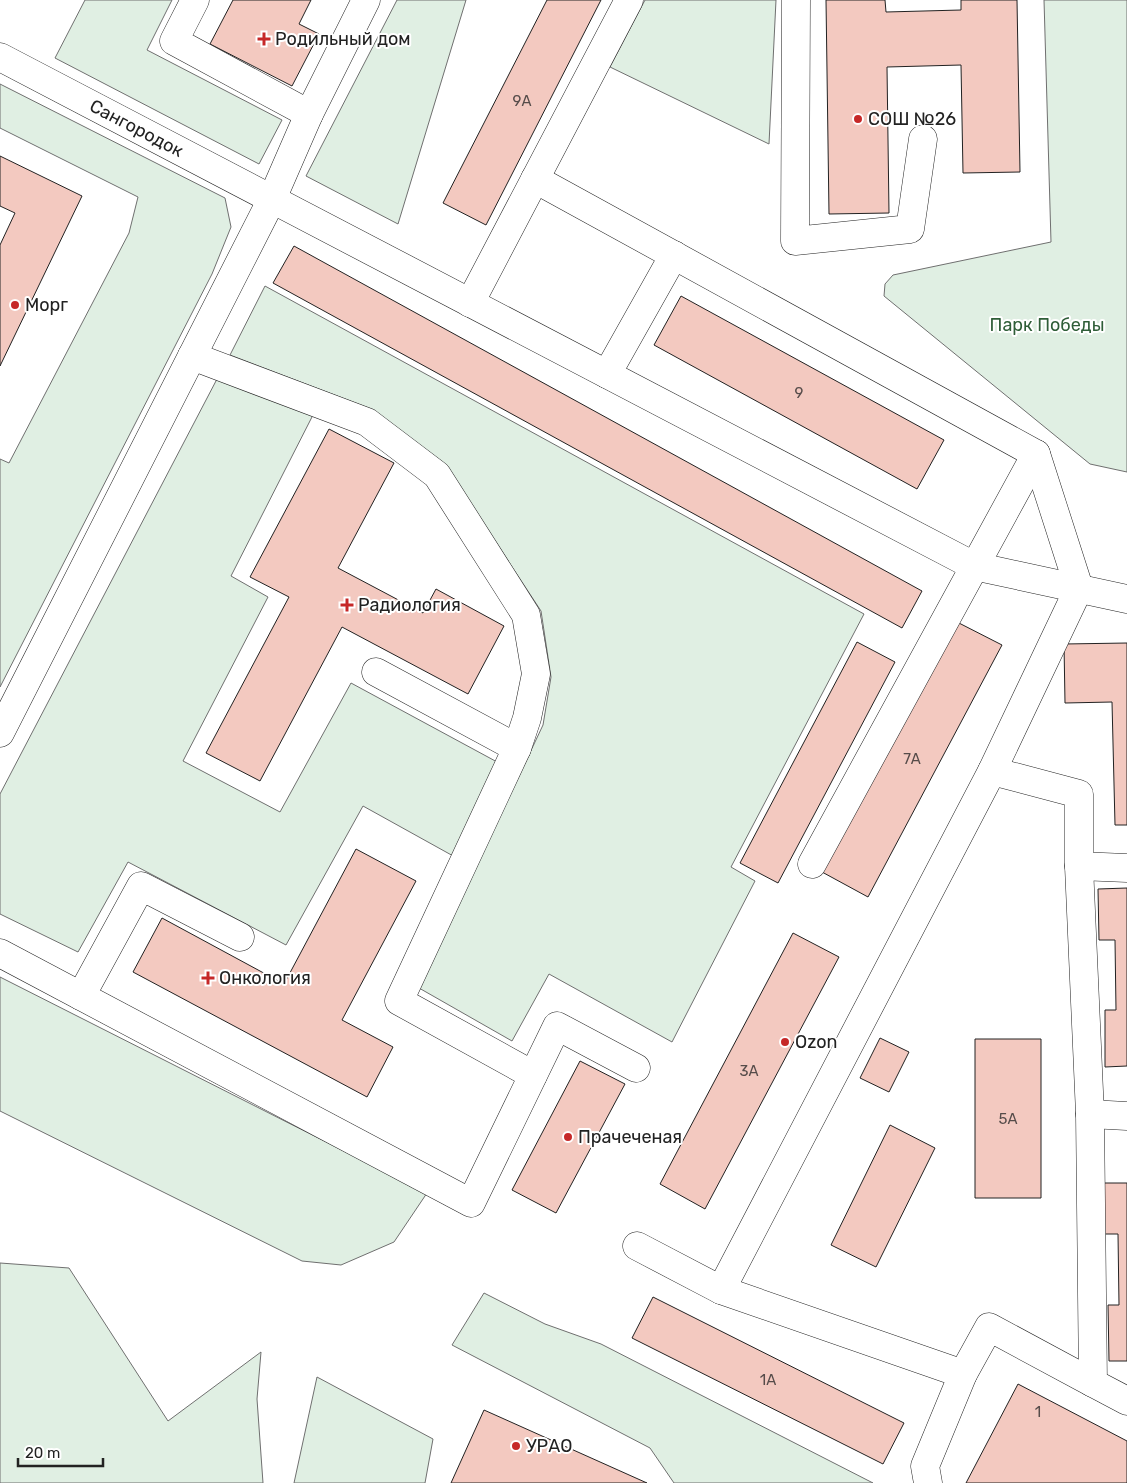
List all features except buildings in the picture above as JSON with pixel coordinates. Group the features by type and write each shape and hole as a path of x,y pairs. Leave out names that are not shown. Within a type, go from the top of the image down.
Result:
{"street":[{"path":"195,0 174,40 308,114"},
{"path":"0,733 272,199 308,114 366,0"},
{"path":"470,303 629,0"},
{"path":"796,0 795,241 910,229 923,139"},
{"name":"Сангородок","path":"0,57 974,566 1127,599"},
{"path":"535,179 1036,454 1079,588 992,771 721,1290"},
{"path":"607,374 674,255"},
{"path":"192,356 367,422 437,475 526,615 536,674 527,718 517,748 398,1001 533,1075"},
{"path":"812,864 1036,454"},
{"path":"376,672 517,748"},
{"path":"992,771 1079,794 1078,866 1090,1114 1093,1383"},
{"path":"1078,866 1127,868"},
{"path":"81,996 141,886 240,937"},
{"path":"0,953 471,1203 557,1026 636,1068"},
{"path":"1090,1114 1127,1116"},
{"path":"637,1246 721,1290 963,1374"},
{"path":"928,1483 925,1466 963,1374 989,1327 1127,1401"}],"green space":[{"path":"85,0 172,0 147,50 282,120 259,164 55,58"},
{"path":"397,0 466,0 398,224 306,176"},
{"path":"645,0 776,0 769,144 610,67"},
{"name":"Парк Победы","path":"1044,0 1127,0 1127,472 1090,464 884,296 885,284 893,275 1051,242"},
{"path":"0,84 225,198 231,227 212,274 0,687 0,459 9,463 129,233 138,197 0,128"},
{"path":"265,286 864,614 731,867 755,881 672,1042 549,974 512,1041 419,988 543,725 551,677 541,611 444,463 371,409 230,355"},
{"path":"217,379 314,413 231,576 268,597 183,761 280,812 351,683 499,763 455,857 363,806 286,945 128,862 78,952 0,914 0,794"},
{"path":"0,977 427,1193 394,1242 341,1265 302,1261 0,1111"},
{"path":"0,1263 69,1268 168,1421 261,1352 257,1399 263,1483 0,1483"},
{"path":"484,1293 545,1324 601,1344 873,1483 674,1483 650,1448 452,1345"},
{"path":"317,1377 433,1439 425,1483 294,1483"}],"place":[{"name":"Родильный дом","path":"264,39"},
{"name":"СОШ №26","path":"858,119"},
{"name":"Морг","path":"15,305"},
{"name":"Радиология","path":"347,605"},
{"name":"Онкология","path":"208,978"},
{"name":"Ozon","path":"785,1042"},
{"name":"Прачеченая","path":"568,1137"},
{"name":"УРАО","path":"516,1446"}]}
